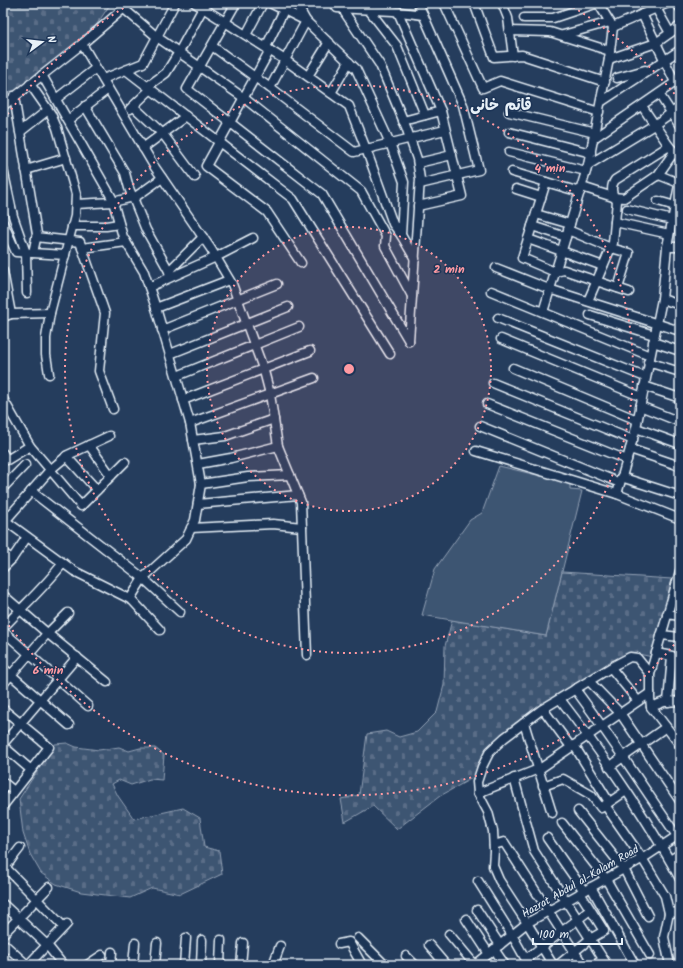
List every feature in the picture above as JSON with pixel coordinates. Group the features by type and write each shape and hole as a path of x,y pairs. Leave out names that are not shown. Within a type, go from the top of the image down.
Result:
{"street":[{"path":"103,79 143,63 175,3"},
{"path":"194,3 285,60 349,106 393,224 414,259"},
{"path":"236,3 187,89 322,194 409,341 420,184 418,163 410,138 380,65 345,13 344,6"},
{"path":"246,35 263,3"},
{"path":"270,3 306,21 356,69 390,143 404,182 400,235"},
{"path":"296,3 306,21"},
{"path":"334,3 337,8 344,6 369,10 394,8 424,15"},
{"path":"418,3 463,105 479,170 420,184"},
{"path":"444,3 483,88 500,81 599,112"},
{"path":"474,3 494,57 522,55 605,82"},
{"path":"502,3 508,18 513,56"},
{"path":"562,36 612,24 668,3"},
{"path":"677,3 680,8"},
{"path":"524,18 554,18 601,4 612,24 610,55 591,153 542,312"},
{"path":"3,106 82,44 127,6 157,37 244,98 361,191 386,236 385,246 412,296"},
{"path":"124,115 149,87 166,73 202,8"},
{"path":"394,8 441,111 462,196 418,206"},
{"path":"656,8 670,32"},
{"path":"284,10 255,77 206,166 267,212 301,263"},
{"path":"369,10 396,46 425,115"},
{"path":"509,112 594,135 642,106 677,81 664,60 642,14"},
{"path":"270,88 306,21"},
{"path":"510,31 550,32 610,55 656,43 680,26"},
{"path":"308,76 328,42"},
{"path":"82,44 143,148 216,257 229,280 238,301 263,369 270,394 278,446 301,502 307,655"},
{"path":"212,46 354,152 445,130"},
{"path":"601,102 680,50"},
{"path":"331,93 349,62"},
{"path":"56,99 96,68"},
{"path":"617,78 652,68"},
{"path":"126,70 293,199 390,354"},
{"path":"42,75 113,202 123,237 141,266 156,308 184,400 198,464 201,484 198,504 195,520 186,540 143,578 130,599"},
{"path":"30,84 48,110 57,128 76,194 76,204 69,241 50,313 46,338 46,355 49,374"},
{"path":"68,120 108,89"},
{"path":"659,94 680,126"},
{"path":"14,96 37,234 30,253 27,293"},
{"path":"86,106 125,173 146,230 170,274"},
{"path":"133,106 162,134 195,177"},
{"path":"642,106 674,152"},
{"path":"509,152 587,168 680,107"},
{"path":"20,132 48,110"},
{"path":"403,121 441,111"},
{"path":"143,148 186,116"},
{"path":"509,132 591,153"},
{"path":"512,172 546,182 613,197 624,198 657,176 674,152"},
{"path":"588,301 612,248 617,201 613,197 612,185 615,180 674,152"},
{"path":"418,163 452,155"},
{"path":"26,170 66,158"},
{"path":"3,169 13,216 30,253"},
{"path":"617,494 633,440 662,299 667,247 679,181 659,175 657,176"},
{"path":"76,204 113,202 133,197 162,178"},
{"path":"546,182 522,258 555,272 564,270 629,292"},
{"path":"516,188 541,197"},
{"path":"658,201 675,206"},
{"path":"627,209 672,220"},
{"path":"536,214 568,230 612,248 629,252 618,288"},
{"path":"615,222 669,234"},
{"path":"3,223 16,252 65,255"},
{"path":"72,226 106,226 119,224"},
{"path":"532,226 568,230"},
{"path":"36,237 80,242 105,313 99,371 113,409"},
{"path":"170,274 203,237"},
{"path":"149,287 170,274 216,257 253,238"},
{"path":"528,238 603,266"},
{"path":"82,248 126,242"},
{"path":"667,247 680,247"},
{"path":"496,268 549,289 680,331"},
{"path":"3,271 7,316 50,313"},
{"path":"156,308 229,280"},
{"path":"162,330 238,301 277,284"},
{"path":"491,291 680,372"},
{"path":"662,299 680,305"},
{"path":"170,354 288,307"},
{"path":"590,315 680,351"},
{"path":"498,318 645,377"},
{"path":"176,376 299,327"},
{"path":"501,339 642,398"},
{"path":"184,400 310,351"},
{"path":"512,368 680,444"},
{"path":"190,423 314,378"},
{"path":"493,383 633,440"},
{"path":"644,386 680,398"},
{"path":"3,399 30,446 81,506 125,462"},
{"path":"487,404 627,460"},
{"path":"640,406 680,422"},
{"path":"193,440 225,436 274,420"},
{"path":"480,426 621,480 680,496"},
{"path":"109,436 66,456 50,470 4,520 74,571 130,599 160,630"},
{"path":"89,445 111,476"},
{"path":"3,454 8,460 30,446"},
{"path":"198,464 231,458 278,446"},
{"path":"630,449 680,466"},
{"path":"476,451 617,494 680,518"},
{"path":"66,456 97,490"},
{"path":"3,488 25,465"},
{"path":"201,484 248,477 290,475"},
{"path":"31,491 143,578 180,612"},
{"path":"198,504 298,495"},
{"path":"191,528 274,524 302,527"},
{"path":"3,568 27,536"},
{"path":"3,553 12,558"},
{"path":"63,563 46,584 20,609 3,630 88,706"},
{"path":"680,571 677,590 667,614 650,674 651,707 680,745"},
{"path":"3,595 107,682"},
{"path":"3,684 47,633 68,613"},
{"path":"667,614 680,616"},
{"path":"661,635 680,637"},
{"path":"656,653 672,656 668,702"},
{"path":"31,770 3,745 77,657"},
{"path":"553,965 528,923 499,880 493,866 493,832 488,812 478,793 477,782 482,767 490,751 504,738 543,709 630,657 637,658 650,674"},
{"path":"3,668 69,725"},
{"path":"611,668 638,701"},
{"path":"589,681 620,713 680,801"},
{"path":"575,689 679,835"},
{"path":"478,793 538,769 650,693"},
{"path":"560,699 588,735 626,791 662,846 680,879"},
{"path":"651,707 668,702 680,701"},
{"path":"3,709 49,747 3,806"},
{"path":"543,709 572,746 665,896 669,913 664,937 670,965"},
{"path":"524,724 552,813"},
{"path":"609,767 666,727"},
{"path":"514,778 534,851 605,962 594,965"},
{"path":"543,786 562,779 591,796 601,808 626,791"},
{"path":"3,782 14,791"},
{"path":"578,811 624,869 648,916"},
{"path":"562,823 606,879 650,955"},
{"name":"Hazrat Abdul al-Kalam Road","path":"477,964 512,935 548,910 624,869 679,835"},
{"path":"547,838 585,890 635,965"},
{"path":"494,845 504,842 583,965"},
{"path":"6,866 20,848"},
{"path":"670,860 680,854"},
{"path":"3,855 6,866 37,899 66,925 28,965 3,943"},
{"path":"478,881 527,962 542,946 590,910"},
{"path":"3,934 49,887"},
{"path":"558,965 604,931 590,910 585,890"},
{"path":"3,904 47,945 63,965"},
{"path":"476,910 494,949"},
{"path":"669,913 680,912"},
{"path":"466,919 494,949 505,965"},
{"path":"449,934 477,964"},
{"path":"184,965 186,938"},
{"path":"358,938 385,965"},
{"path":"201,965 202,940"},
{"path":"220,965 221,940"},
{"path":"339,944 349,942 362,965"},
{"path":"133,965 135,943"},
{"path":"155,965 157,943"},
{"path":"241,965 243,943"},
{"path":"429,944 446,965"},
{"path":"273,965 280,946"},
{"path":"111,965 112,952"},
{"path":"87,965 102,955"},
{"path":"406,956 415,965"}],"green space":[{"path":"3,3 111,3 97,24 80,40 3,101"},
{"path":"499,466 570,483 570,490 582,491 546,636 422,615 435,569 470,520 482,513"},
{"path":"562,572 672,579 653,657 628,654 560,693 510,728 486,750 476,776 440,796 397,829 373,806 345,822 341,799 359,795 367,734 386,731 399,737 417,732 437,712 444,685 445,646 452,620 546,636"},
{"path":"67,743 76,747 99,750 119,747 129,751 140,748 155,748 164,755 162,780 150,779 131,785 119,780 112,784 118,796 134,819 183,808 200,818 204,847 219,851 222,874 180,894 152,888 130,898 81,892 56,884 41,873 30,854 23,833 19,799 55,744"}],"district":[{"name":"قائم خانى","path":"501,105"}]}
